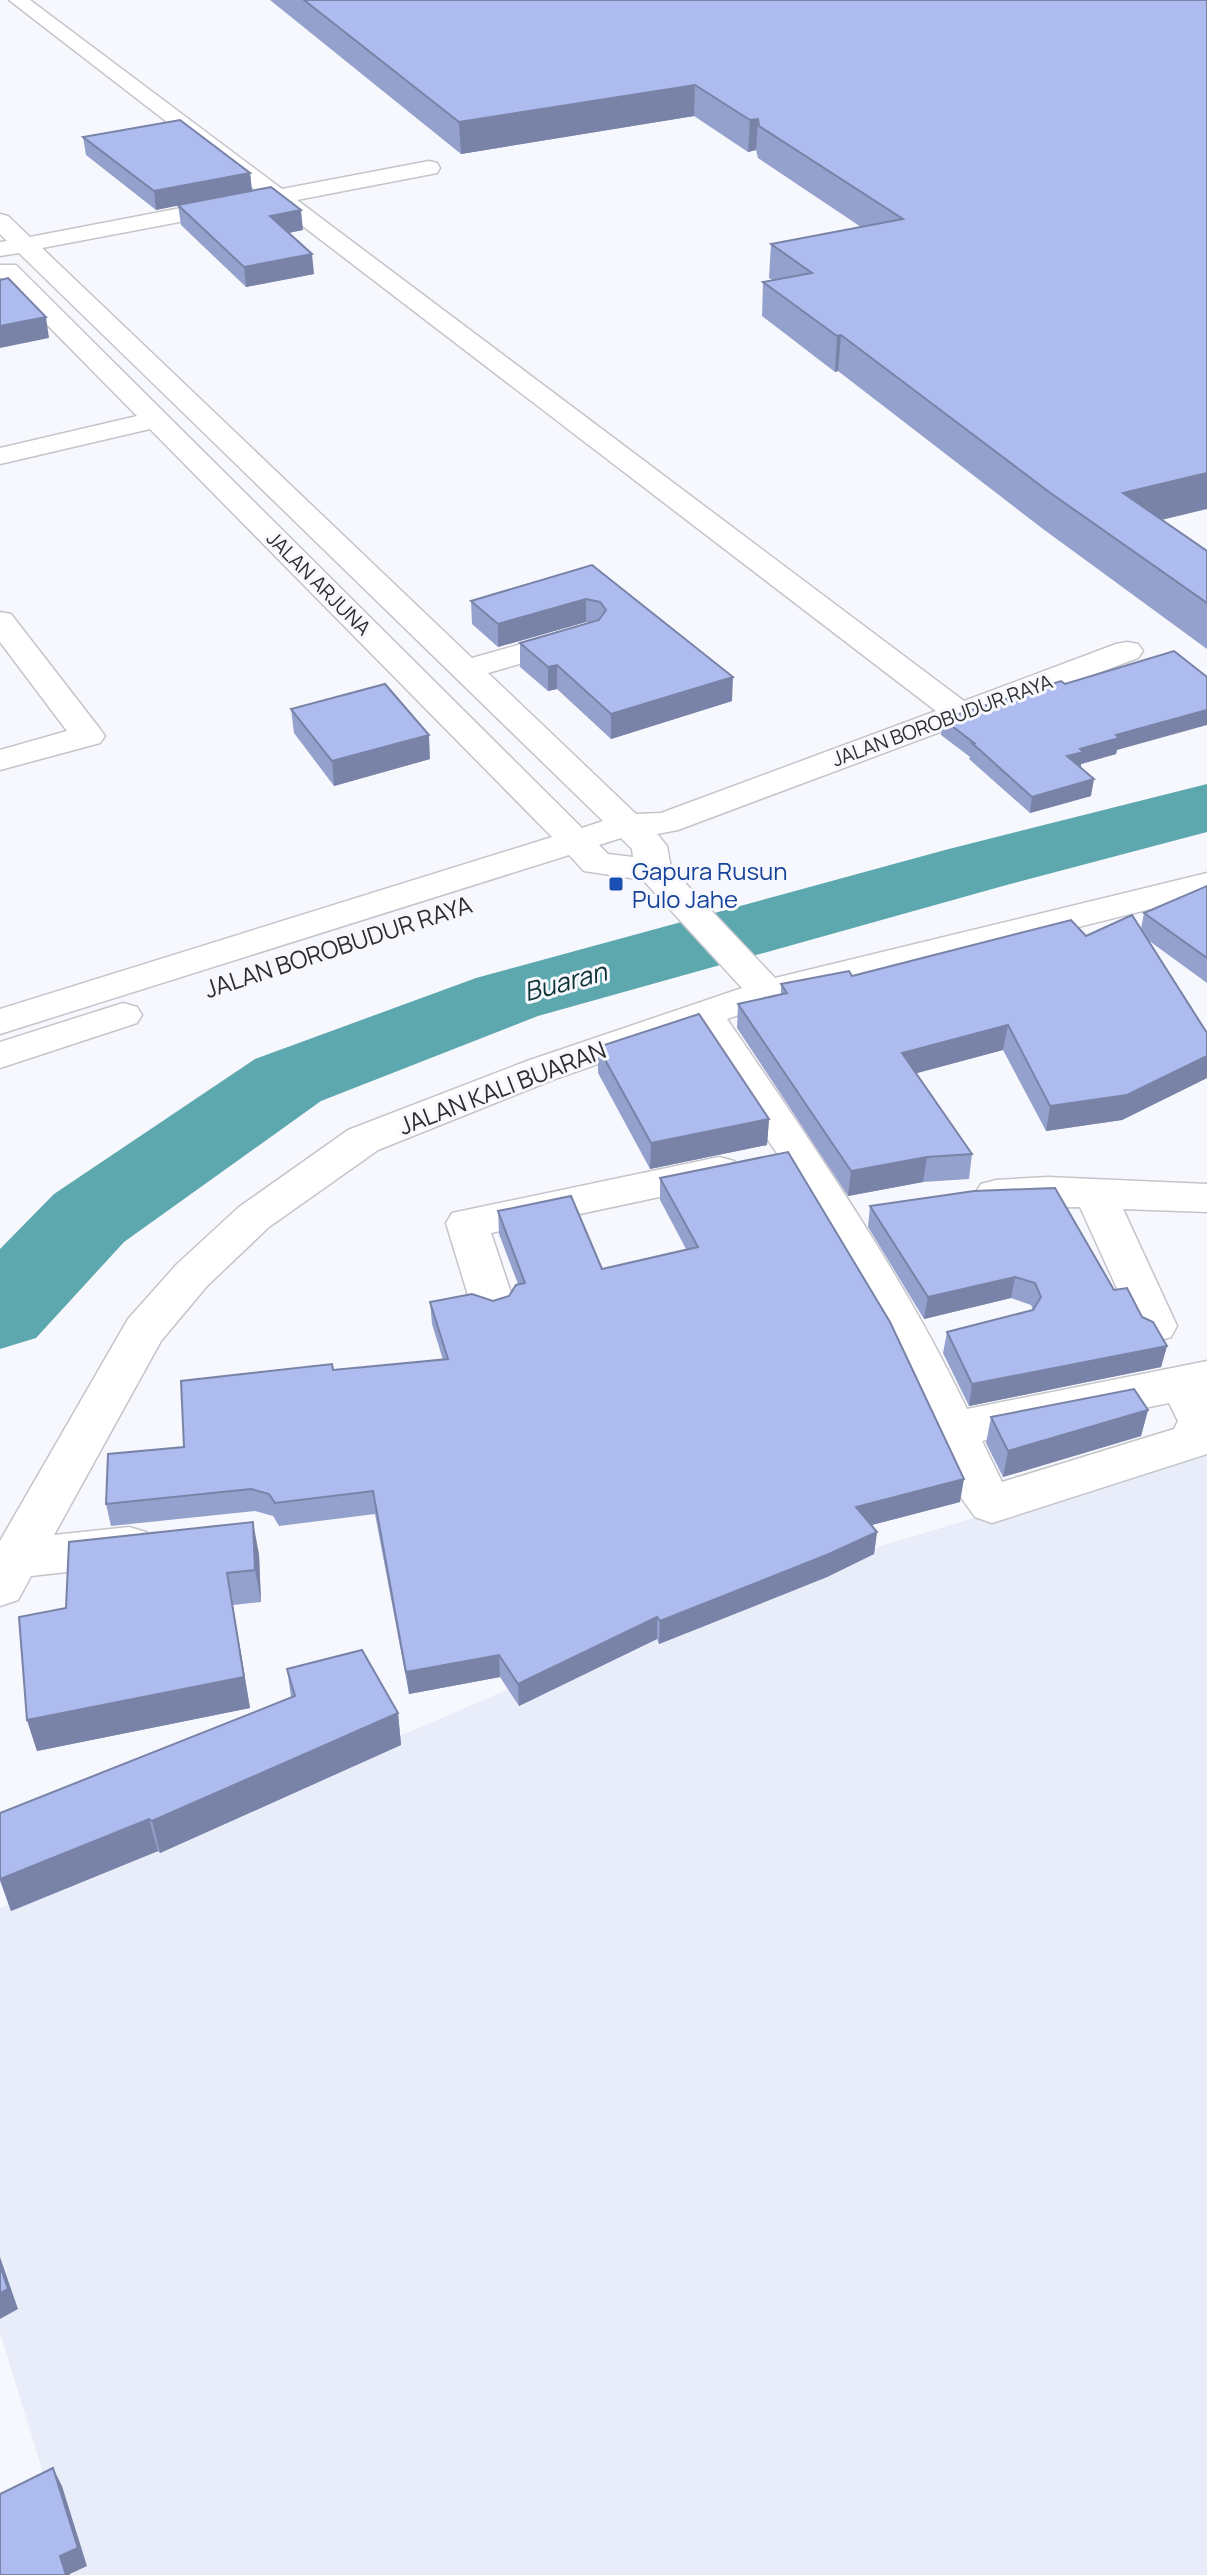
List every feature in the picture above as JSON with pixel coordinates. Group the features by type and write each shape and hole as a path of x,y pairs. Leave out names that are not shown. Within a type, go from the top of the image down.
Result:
{"street":[{"path":"18,0 960,713"},
{"path":"0,221 7,252 429,168"},
{"name":"JALAN ARJUNA","path":"7,252 121,339 653,851 761,985"},
{"name":"JALAN ARJUNA","path":"7,252 83,346 587,852"},
{"path":"83,346 121,339"},
{"path":"0,456 156,420"},
{"path":"180,444 220,434"},
{"path":"264,529 307,517"},
{"path":"334,599 379,587"},
{"path":"0,621 88,736 0,760"},
{"path":"465,670 587,634"},
{"name":"JALAN BOROBUDUR RAYA","path":"0,1055 96,1008 587,852 653,851 960,713 1127,651"},
{"path":"587,852 653,851"},
{"name":"JALAN KALI BUARAN","path":"8,1572 144,1330 192,1275 254,1217 363,1140 541,1070 704,1014 761,985 1207,884"},
{"name":"JALAN BOROBUDUR RAYA","path":"0,1022 96,1008"},
{"path":"704,1014 836,1215 933,1336 955,1429 984,1496 992,1504 1192,1441 1201,1421 1196,1381 955,1429"},
{"path":"493,1305 468,1226 472,1221 799,1155"},
{"path":"955,1197 1048,1191 1206,1199"},
{"path":"1095,1194 1155,1326"},
{"path":"836,1215 880,1207"},
{"path":"8,1572 165,1542"}],"shaded area":[{"path":"1207,1448 1207,2575 74,2575 0,2332 0,1908 748,1586"}],"building":[{"path":"304,0 1207,0 1207,473 1123,493 1207,551 1207,603 1049,492 841,335 837,336 763,282 812,273 771,244 903,219 759,126 758,119 750,120 695,85 459,122"},
{"path":"180,120 250,173 154,191 83,137"},
{"path":"271,187 301,210 270,216 312,254 244,267 178,205"},
{"path":"8,278 46,317 0,326 0,280"},
{"path":"592,565 733,677 611,714 557,665 548,667 520,643 599,620 606,610 600,602 586,599 498,624 471,601"},
{"path":"1174,651 1207,677 1207,710 1116,735 1119,738 1067,756 1094,779 1032,797 943,719 1061,681 1065,684"},
{"path":"385,684 429,735 332,761 291,709"},
{"path":"1207,886 1207,958 1144,913"},
{"path":"1132,915 1207,1033 1207,1056 1127,1095 1050,1106 1008,1025 902,1053 972,1154 927,1157 851,1171 738,1004 787,993 781,984 849,971 852,976 1071,920 1086,936"},
{"path":"699,1014 769,1119 651,1143 598,1047"},
{"path":"788,1152 890,1322 964,1479 856,1507 877,1532 660,1621 657,1617 518,1684 499,1655 406,1672 373,1491 275,1503 269,1494 251,1489 106,1504 108,1454 184,1447 181,1381 332,1364 333,1370 448,1359 430,1302 472,1294 493,1301 509,1296 516,1285 525,1283 498,1211 571,1196 602,1269 698,1247 660,1178"},
{"path":"1055,1188 1114,1290 1127,1288 1142,1317 1153,1322 1167,1346 972,1384 947,1332 1033,1310 1041,1297 1035,1283 1015,1277 928,1297 870,1206 974,1191"},
{"path":"1134,1389 1148,1410 1008,1451 991,1417"},
{"path":"253,1522 255,1570 227,1573 244,1677 27,1720 19,1617 66,1608 69,1542"},
{"path":"362,1650 398,1713 152,1821 149,1819 0,1879 0,1813 295,1696 287,1669"},
{"path":"0,2265 8,2289 0,2293"},
{"path":"53,2468 78,2548 60,2556 66,2575 0,2575 0,2494"}],"waterway":[{"name":"Buaran","path":"0,1312 89,1218 288,1080 507,997 974,868 1207,808"}],"place":[{"name":"Gapura Rusun Pulo Jahe","path":"616,884"}]}
